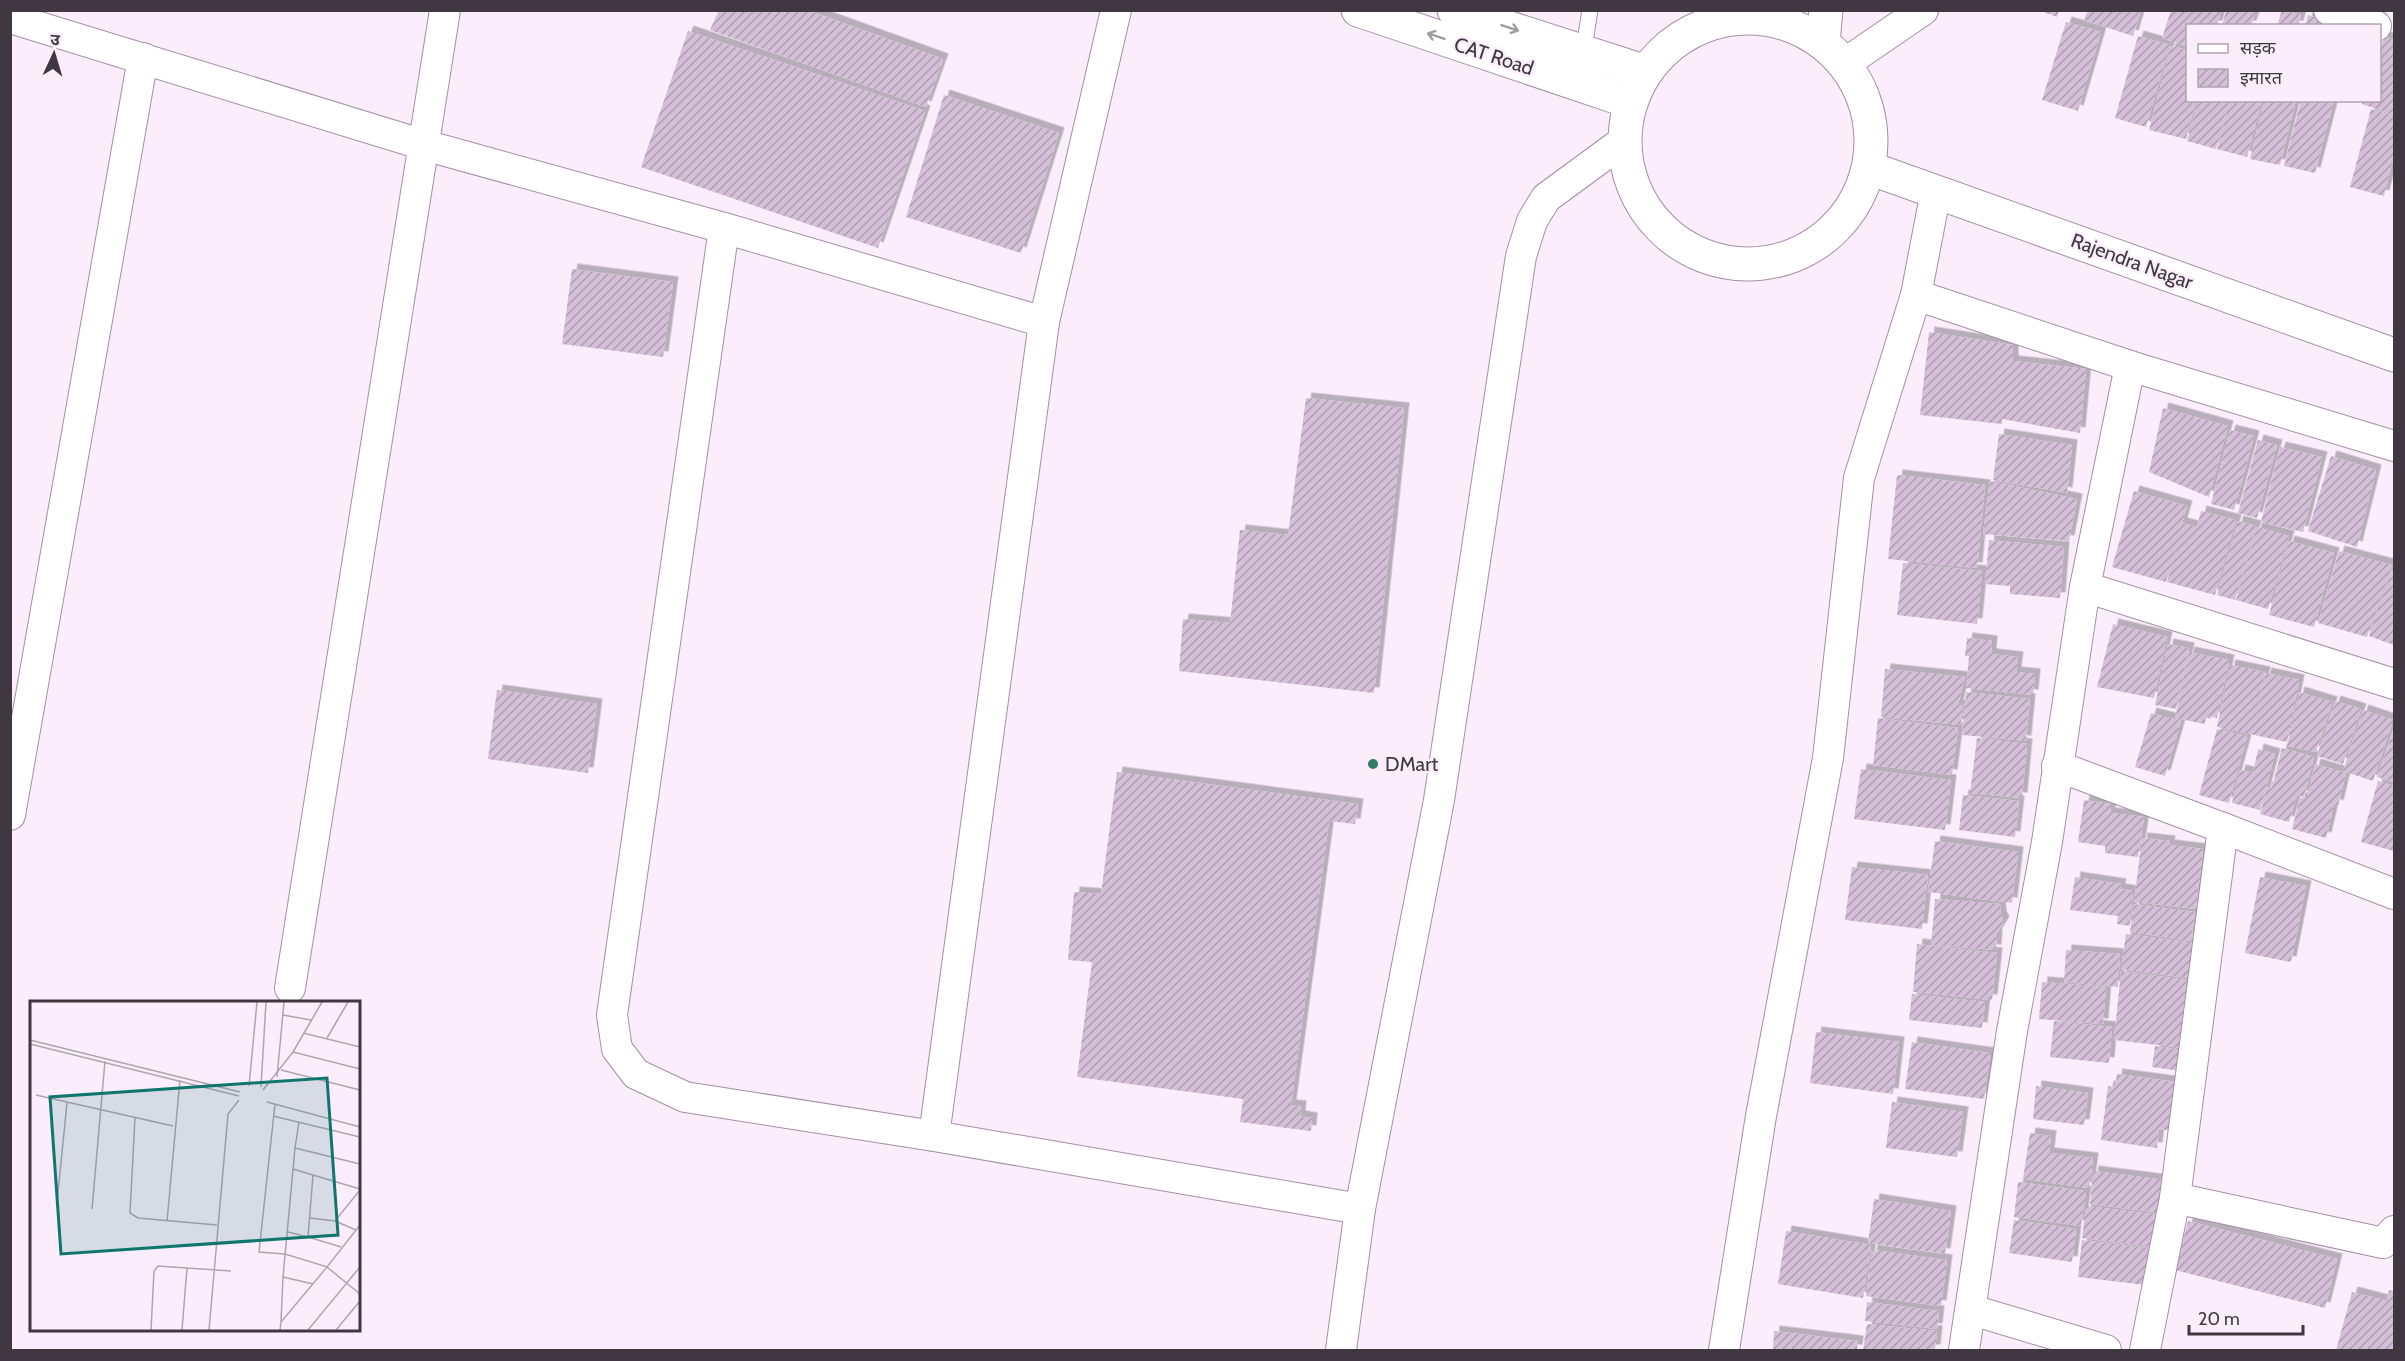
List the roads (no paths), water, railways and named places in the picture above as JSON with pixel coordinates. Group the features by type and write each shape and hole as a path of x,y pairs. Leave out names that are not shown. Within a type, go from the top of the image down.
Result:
{"street":[{"path":"290,988 445,10"},
{"path":"934,1136 1044,322 1116,10"},
{"name":"CAT Road","path":"1358,10 1581,68 1646,72"},
{"name":"CAT Road","path":"1454,10 1581,68 1631,102"},
{"path":"1826,10 1833,53"},
{"path":"1833,53 1923,10"},
{"path":"2329,10 2372,24"},
{"path":"1727,15 1776,21 1801,30 1833,53 1863,96 1871,132 1869,168 1856,200 1836,227 1809,248 1778,260 1744,264 1708,257 1675,240 1648,212 1630,178 1624,140 1631,102 1646,72 1668,48 1685,35 1727,15"},
{"path":"10,18 424,145 724,228 1044,322"},
{"path":"10,815 143,58"},
{"path":"1341,1350 1360,1209 1439,800 1521,256 1532,221 1546,198 1624,140"},
{"name":"Rajendra Nagar","path":"1869,168 2394,355"},
{"path":"1724,1350 1761,1116 1828,758 1859,478 1916,295 1936,191"},
{"path":"724,228 612,1015 617,1049 636,1074 685,1097 934,1136 1360,1209"},
{"path":"1916,295 2130,366 2394,446"},
{"path":"1964,1350 1972,1310 2012,1032 2047,842 2085,588 2130,366"},
{"path":"2085,588 2394,684"},
{"path":"2057,766 2394,894"},
{"path":"2145,1350 2175,1198 2223,828"},
{"path":"2175,1198 2391,1241"},
{"path":"1972,1310 2106,1350"}],"lane":[{"path":"1581,68 1590,10"}],"place":[{"name":"DMart","path":"1373,764"}]}
